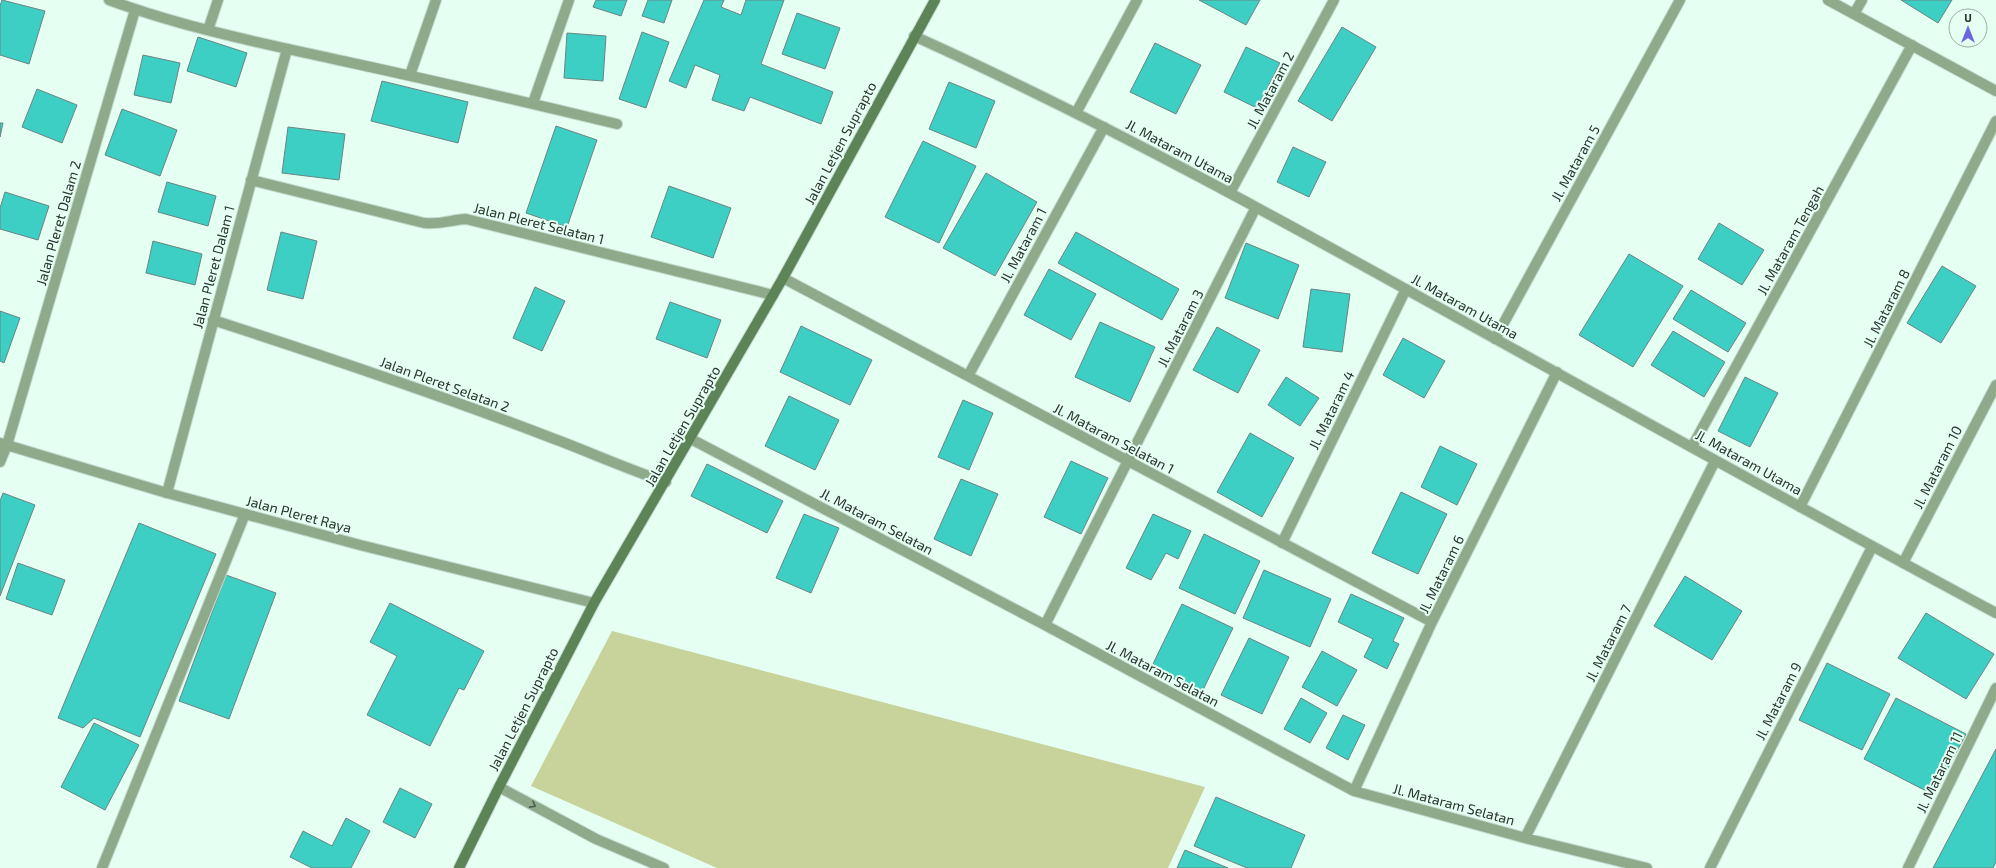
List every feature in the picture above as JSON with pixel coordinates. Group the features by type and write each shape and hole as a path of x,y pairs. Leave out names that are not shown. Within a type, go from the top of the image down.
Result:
{"main road":[{"name":"Jalan Letjen Suprapto","path":"459,868 498,787 594,603 666,482 783,278 935,0"}],"street":[{"path":"109,0 136,10 208,30 287,49 533,103 617,124"},
{"path":"208,30 218,0"},
{"path":"410,76 436,0"},
{"path":"533,103 569,0"},
{"path":"1076,113 1137,0"},
{"name":"Jl. Mataram 2","path":"1230,193 1334,0"},
{"name":"Jl. Mataram 5","path":"1495,339 1680,0"},
{"path":"1828,0 1996,91"},
{"path":"1854,14 1862,0"},
{"name":"Jalan Pleret Dalam 2","path":"0,462 4,444 136,10"},
{"name":"Jl. Mataram Utama","path":"914,36 1076,113 1230,193 1872,547 1996,613"},
{"name":"Jl. Mataram Tengah","path":"1692,447 1912,45"},
{"name":"Jalan Pleret Dalam 1","path":"167,493 287,49"},
{"name":"Jl. Mataram 8","path":"1800,507 1996,122"},
{"name":"Jl. Mataram 1","path":"968,376 1104,127"},
{"name":"Jalan Pleret Selatan 1","path":"251,180 424,223 439,225 451,220 466,219 773,295"},
{"name":"Jl. Mataram 3","path":"1045,625 1256,207"},
{"name":"Jl. Mataram Selatan 1","path":"783,278 1432,622"},
{"name":"Jl. Mataram 4","path":"1282,543 1406,289"},
{"name":"Jalan Pleret Selatan 2","path":"213,320 352,365 544,435 631,470 666,482"},
{"name":"Jl. Mataram 6","path":"1354,791 1432,622 1557,372"},
{"name":"Jl. Mataram 10","path":"1903,563 1996,384"},
{"name":"Jl. Mataram Selatan","path":"691,439 1045,625 1354,791 1525,838 1647,868"},
{"name":"Jalan Pleret Raya","path":"4,444 167,493 594,603"},
{"name":"Jl. Mataram 7","path":"1525,838 1716,461"},
{"path":"102,868 245,514"},
{"name":"Jl. Mataram 9","path":"1710,868 1872,547"},
{"name":"Jl. Mataram 11","path":"1908,868 1996,688"},
{"path":"498,787 596,838 664,868"}],"green space":[{"path":"612,631 1205,787 1168,868 717,868 531,786"}],"building":[{"path":"2,0 45,11 29,64 0,55 0,6"},
{"path":"596,0 627,0 621,16 593,7"},
{"path":"648,0 672,0 664,23 642,16"},
{"path":"704,0 724,0 721,7 741,15 746,0 784,0 761,64 833,92 821,124 750,97 744,111 712,100 720,75 695,65 686,88 669,81"},
{"path":"1199,0 1260,0 1246,25"},
{"path":"1901,0 1952,0 1938,23"},
{"path":"797,13 840,28 825,69 782,54"},
{"path":"1342,27 1376,47 1332,121 1298,101"},
{"path":"642,32 669,42 646,108 619,99"},
{"path":"567,33 606,36 603,81 564,78"},
{"path":"198,37 247,53 236,87 187,71"},
{"path":"1155,43 1201,65 1176,114 1130,92"},
{"path":"1246,47 1280,63 1257,108 1224,92"},
{"path":"143,55 180,63 171,103 134,95"},
{"path":"382,81 468,102 458,143 371,121"},
{"path":"949,82 995,101 976,148 929,129"},
{"path":"37,89 77,105 62,143 22,127"},
{"path":"122,109 177,130 160,176 105,155"},
{"path":"0,123 3,123 0,137"},
{"path":"556,126 597,140 567,227 526,213"},
{"path":"288,127 345,134 339,180 282,173"},
{"path":"923,141 976,166 939,243 885,217"},
{"path":"1293,147 1326,162 1309,197 1277,182"},
{"path":"986,173 1037,202 995,276 943,248"},
{"path":"167,182 216,196 208,226 158,212"},
{"path":"669,186 731,208 713,258 651,237"},
{"path":"5,192 49,206 38,240 0,229 0,208"},
{"path":"1719,223 1764,250 1742,285 1698,259"},
{"path":"281,232 317,241 303,299 267,290"},
{"path":"1076,232 1179,289 1162,320 1058,263"},
{"path":"153,241 202,254 195,285 146,273"},
{"path":"1246,243 1299,265 1278,319 1225,298"},
{"path":"1629,254 1683,286 1633,367 1579,335"},
{"path":"1942,266 1976,286 1941,343 1907,323"},
{"path":"1049,269 1096,294 1071,340 1024,315"},
{"path":"535,287 565,301 542,351 513,338"},
{"path":"1311,289 1350,294 1342,352 1303,347"},
{"path":"1691,290 1746,323 1728,352 1673,319"},
{"path":"670,302 721,320 707,358 656,339"},
{"path":"0,311 20,318 4,363 0,361"},
{"path":"1100,322 1155,347 1130,402 1075,377"},
{"path":"801,326 872,360 850,405 780,372"},
{"path":"1217,327 1260,350 1238,393 1193,370"},
{"path":"1673,331 1725,362 1704,397 1651,365"},
{"path":"1403,338 1445,361 1424,398 1383,375"},
{"path":"1286,377 1319,398 1300,426 1268,405"},
{"path":"1745,377 1778,393 1750,447 1718,431"},
{"path":"789,396 839,420 815,470 765,446"},
{"path":"963,400 993,413 969,470 938,457"},
{"path":"1250,433 1294,458 1262,517 1217,492"},
{"path":"1440,446 1477,464 1457,505 1421,487"},
{"path":"1071,461 1108,478 1081,534 1044,517"},
{"path":"707,464 783,501 767,533 691,496"},
{"path":"961,479 998,494 971,556 934,539"},
{"path":"1401,492 1447,514 1418,574 1372,553"},
{"path":"3,493 35,505 0,596 0,501"},
{"path":"804,514 839,528 811,593 776,578"},
{"path":"1153,514 1191,531 1178,559 1166,553 1151,580 1126,568"},
{"path":"139,523 216,554 140,737 94,718 83,728 58,718"},
{"path":"1204,534 1260,561 1235,614 1179,588"},
{"path":"18,563 65,580 52,615 6,599"},
{"path":"1264,570 1331,599 1310,647 1243,618"},
{"path":"226,575 276,593 229,719 179,701"},
{"path":"1685,576 1742,611 1712,660 1654,626"},
{"path":"1351,594 1404,618 1393,641 1399,644 1387,669 1364,657 1373,639 1338,622"},
{"path":"390,603 484,651 464,690 459,688 430,746 367,715 397,656 370,642"},
{"path":"1182,604 1233,628 1202,692 1151,668"},
{"path":"1926,613 1994,654 1966,699 1898,658"},
{"path":"1249,638 1289,657 1262,714 1221,695"},
{"path":"1322,651 1357,670 1337,706 1302,687"},
{"path":"1827,663 1890,694 1862,750 1799,720"},
{"path":"1301,698 1327,713 1310,743 1284,729"},
{"path":"1896,698 1966,734 1934,795 1864,759"},
{"path":"1343,715 1365,725 1348,760 1326,748"},
{"path":"94,723 139,745 105,810 61,787"},
{"path":"1996,749 1996,862 1993,868 1933,868"},
{"path":"400,788 432,804 415,838 383,822"},
{"path":"1216,797 1305,835 1291,868 1247,868 1194,846"},
{"path":"346,818 370,831 351,868 312,868 290,857 303,831 332,846"},
{"path":"1185,850 1228,868 1177,868"}]}
